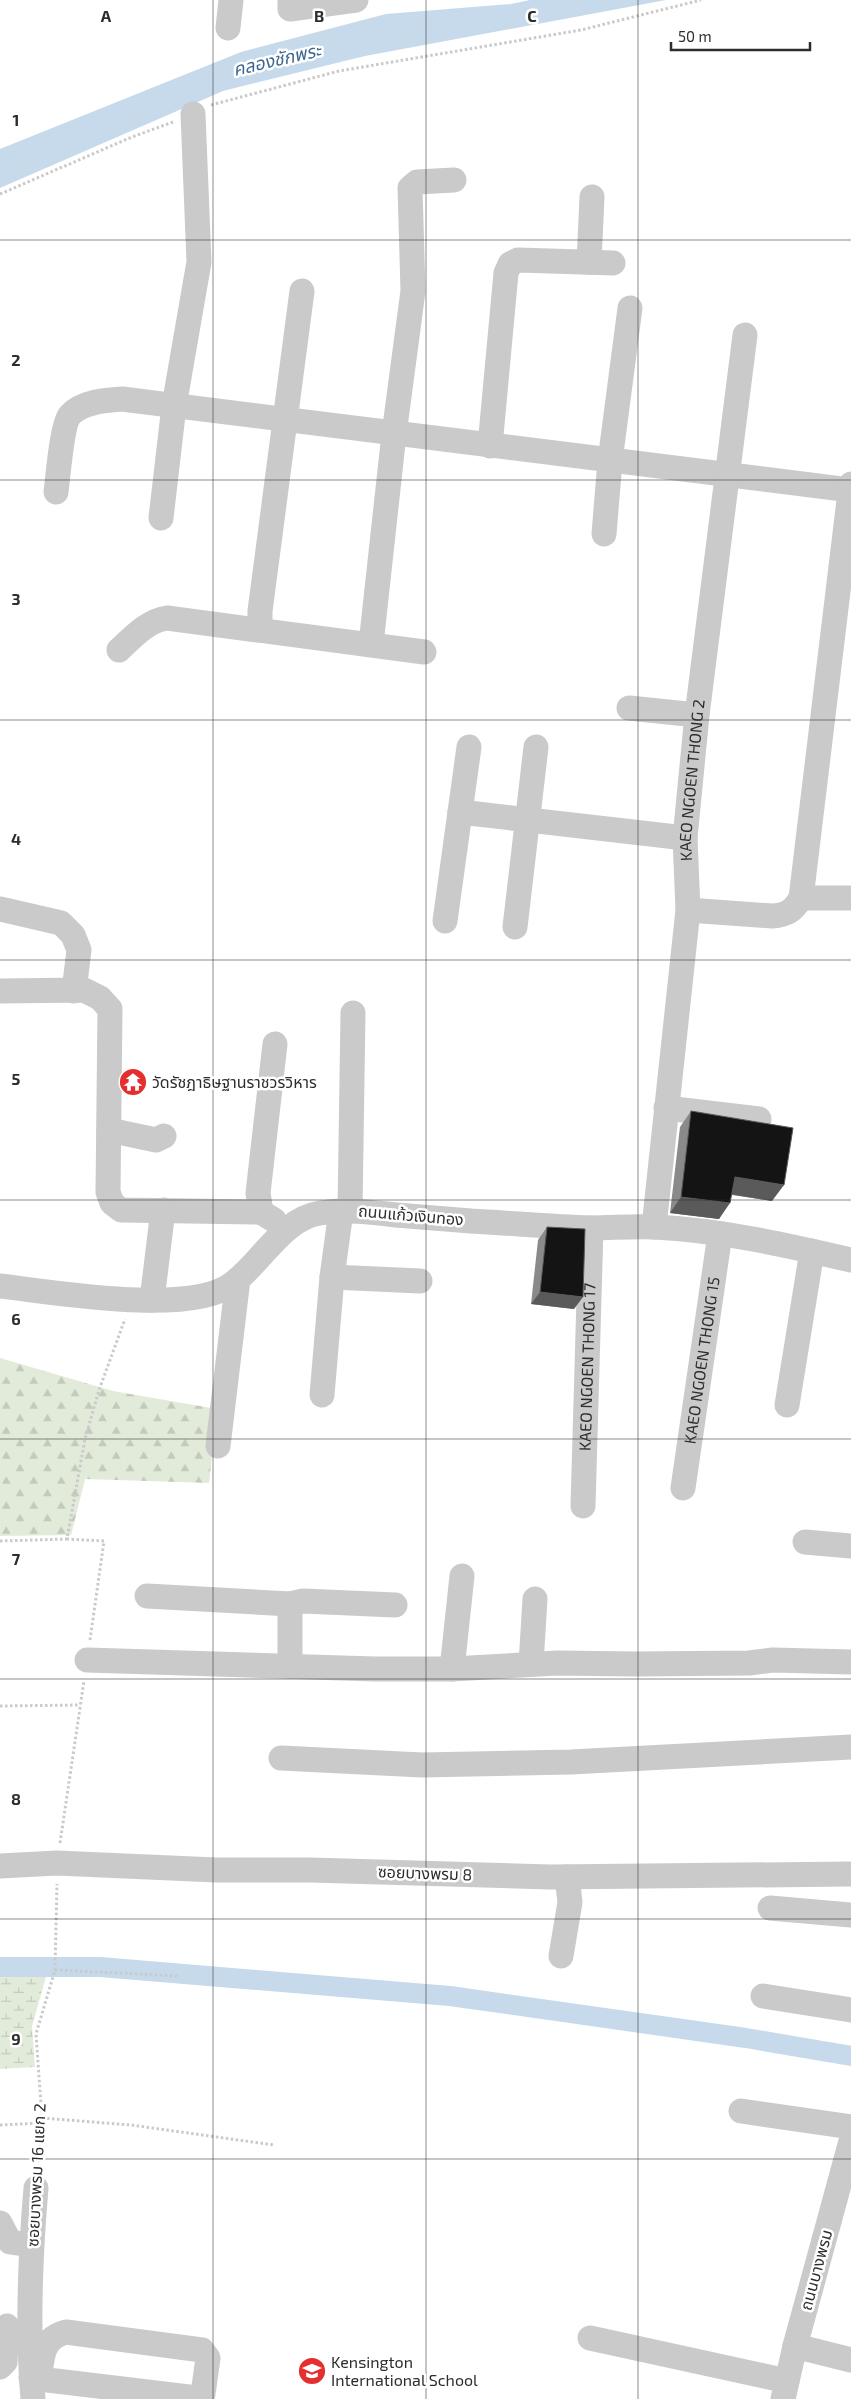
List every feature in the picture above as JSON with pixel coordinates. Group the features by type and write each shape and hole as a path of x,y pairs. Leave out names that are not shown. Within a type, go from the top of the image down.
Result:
{"street":[{"path":"228,28 231,0"},
{"path":"290,0 290,9 356,0"},
{"path":"161,518 174,406 199,262 193,114"},
{"path":"371,644 394,434 414,291 410,188 417,182 454,180"},
{"path":"490,446 506,273 510,264 518,260 601,263 592,197"},
{"path":"260,630 260,611 287,420 302,291"},
{"path":"604,534 610,461 630,308"},
{"name":"KAEO NGOEN THONG 2","path":"654,1227 688,910 685,838 697,715 745,335"},
{"path":"56,492 62,443 68,416 77,408 102,401 122,399 851,490"},
{"path":"688,910 783,916 793,911 801,898 851,484"},
{"path":"119,650 142,629 158,619 167,618 424,652"},
{"path":"629,708 697,715"},
{"path":"446,921 469,747"},
{"path":"515,927 536,747"},
{"path":"460,812 685,838"},
{"path":"801,898 851,898"},
{"path":"0,909 61,923 74,935 79,950 74,991"},
{"path":"0,991 84,990 100,998 110,1009 108,1192 112,1202 121,1210 261,1212 268,1218 290,1226"},
{"path":"322,1395 332,1277 346,1211 353,1013"},
{"path":"261,1212 258,1193 274,1044"},
{"path":"666,1108 759,1119"},
{"path":"109,1130 156,1140 164,1136"},
{"path":"142,1300 162,1210"},
{"name":"ถนนแก้วเงินทอง","path":"0,1286 142,1300 175,1300 209,1294 231,1286 256,1263 290,1226 311,1215 346,1211 591,1228 654,1227 720,1234 851,1260"},
{"name":"KAEO NGOEN THONG 17","path":"583,1506 591,1228"},
{"name":"KAEO NGOEN THONG 15","path":"684,1488 720,1234"},
{"path":"787,1405 812,1251"},
{"path":"332,1277 420,1282"},
{"path":"218,1446 238,1279"},
{"path":"805,1542 851,1546"},
{"path":"452,1669 462,1576"},
{"path":"147,1596 290,1604 303,1601 395,1605"},
{"path":"531,1664 535,1599"},
{"path":"290,1604 290,1666"},
{"path":"87,1660 452,1669 531,1664 749,1663 773,1660 851,1662"},
{"path":"281,1758 452,1764 570,1762 851,1747"},
{"name":"ซอยบางพรม 8","path":"0,1866 57,1863 216,1870 310,1870 567,1877 851,1874"},
{"path":"561,1956 570,1902 567,1877"},
{"path":"770,1908 851,1915"},
{"path":"763,1996 851,2010"},
{"path":"741,2111 851,2126"},
{"name":"ถนนบางพรม","path":"785,2390 795,2346 844,2187 851,2141"},
{"name":"ซอยบางพรม 16 แยก 2","path":"34,2385 12,2326 31,2245 36,2188"},
{"path":"0,2223 10,2242 31,2245"},
{"path":"0,2367 5,2362 12,2326"},
{"path":"66,2332 202,2350 208,2358 206,2387 203,2394 197,2398 34,2385 46,2344 55,2335 66,2332"},
{"path":"590,2338 785,2390"},
{"path":"795,2346 851,2360"}],"path":[{"path":"0,194 132,137 225,101 339,71 581,30 701,0"},
{"path":"0,1541 67,1539 80,1461 92,1414 142,1300"},
{"name":"ซอยบางพรม 16 แยก 2","path":"36,2188 42,2118 36,2034 55,1969 57,1863 104,1541 67,1539"},
{"path":"0,1706 80,1705"},
{"path":"55,1969 180,1976"},
{"path":"42,2118 132,2125 274,2145"},
{"path":"0,2125 42,2123"}],"green space":[{"path":"0,1358 113,1391 217,1409 209,1483 85,1479 71,1535 0,1536"},
{"path":"48,1970 32,2026 35,2067 0,2069 0,1972"}],"water":[{"name":"คลองชักพระ","path":"530,0 666,0 365,56 223,91 0,188 0,149 241,52 386,14 511,4"}],"building":[{"path":"691,1111 793,1128 784,1185 735,1177 730,1203 681,1197"},
{"path":"547,1227 585,1229 583,1297 540,1292"}],"waterway":[{"path":"0,1967 100,1967 450,1996 746,2038 851,2056"}],"place":[{"name":"วัดรัชฎาธิษฐานราชวรวิหาร","path":"133,1082"},
{"name":"Kensington International School","path":"312,2371"}]}
